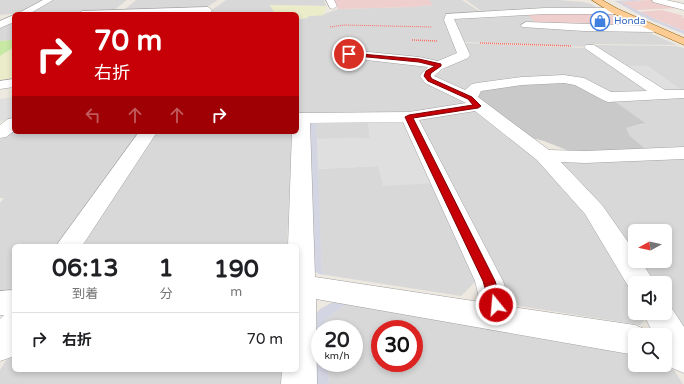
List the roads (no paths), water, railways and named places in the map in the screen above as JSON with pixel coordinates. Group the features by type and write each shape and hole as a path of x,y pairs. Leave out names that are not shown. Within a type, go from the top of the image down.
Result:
{"main road":[{"path":"596,0 652,29 684,42"},
{"path":"606,0 684,36"}],"street":[{"path":"26,12 50,0"},
{"path":"656,0 684,7"},
{"path":"205,12 218,3"},
{"path":"116,12 126,4"},
{"path":"615,11 545,11 451,15 449,16 449,20 464,55 440,65 428,73 427,76 430,80 474,102 544,156 594,210 636,276"},
{"path":"0,16 12,17"},
{"path":"0,25 12,18"},
{"path":"516,24 584,28 652,29"},
{"path":"590,47 661,94"},
{"path":"349,54 419,61 440,65"},
{"path":"474,102 472,90 477,87 555,79 579,81 608,97 684,94"},
{"path":"0,85 12,82"},
{"path":"299,384 299,118 409,117 474,102"},
{"path":"409,117 489,281 500,317"},
{"path":"70,244 147,134"},
{"path":"544,156 585,157 684,153"},
{"path":"299,285 628,339"},
{"path":"0,303 12,302"},
{"path":"662,320 678,348"},
{"path":"0,346 12,328"}],"place":[{"name":"Honda","path":"600,21"}]}
